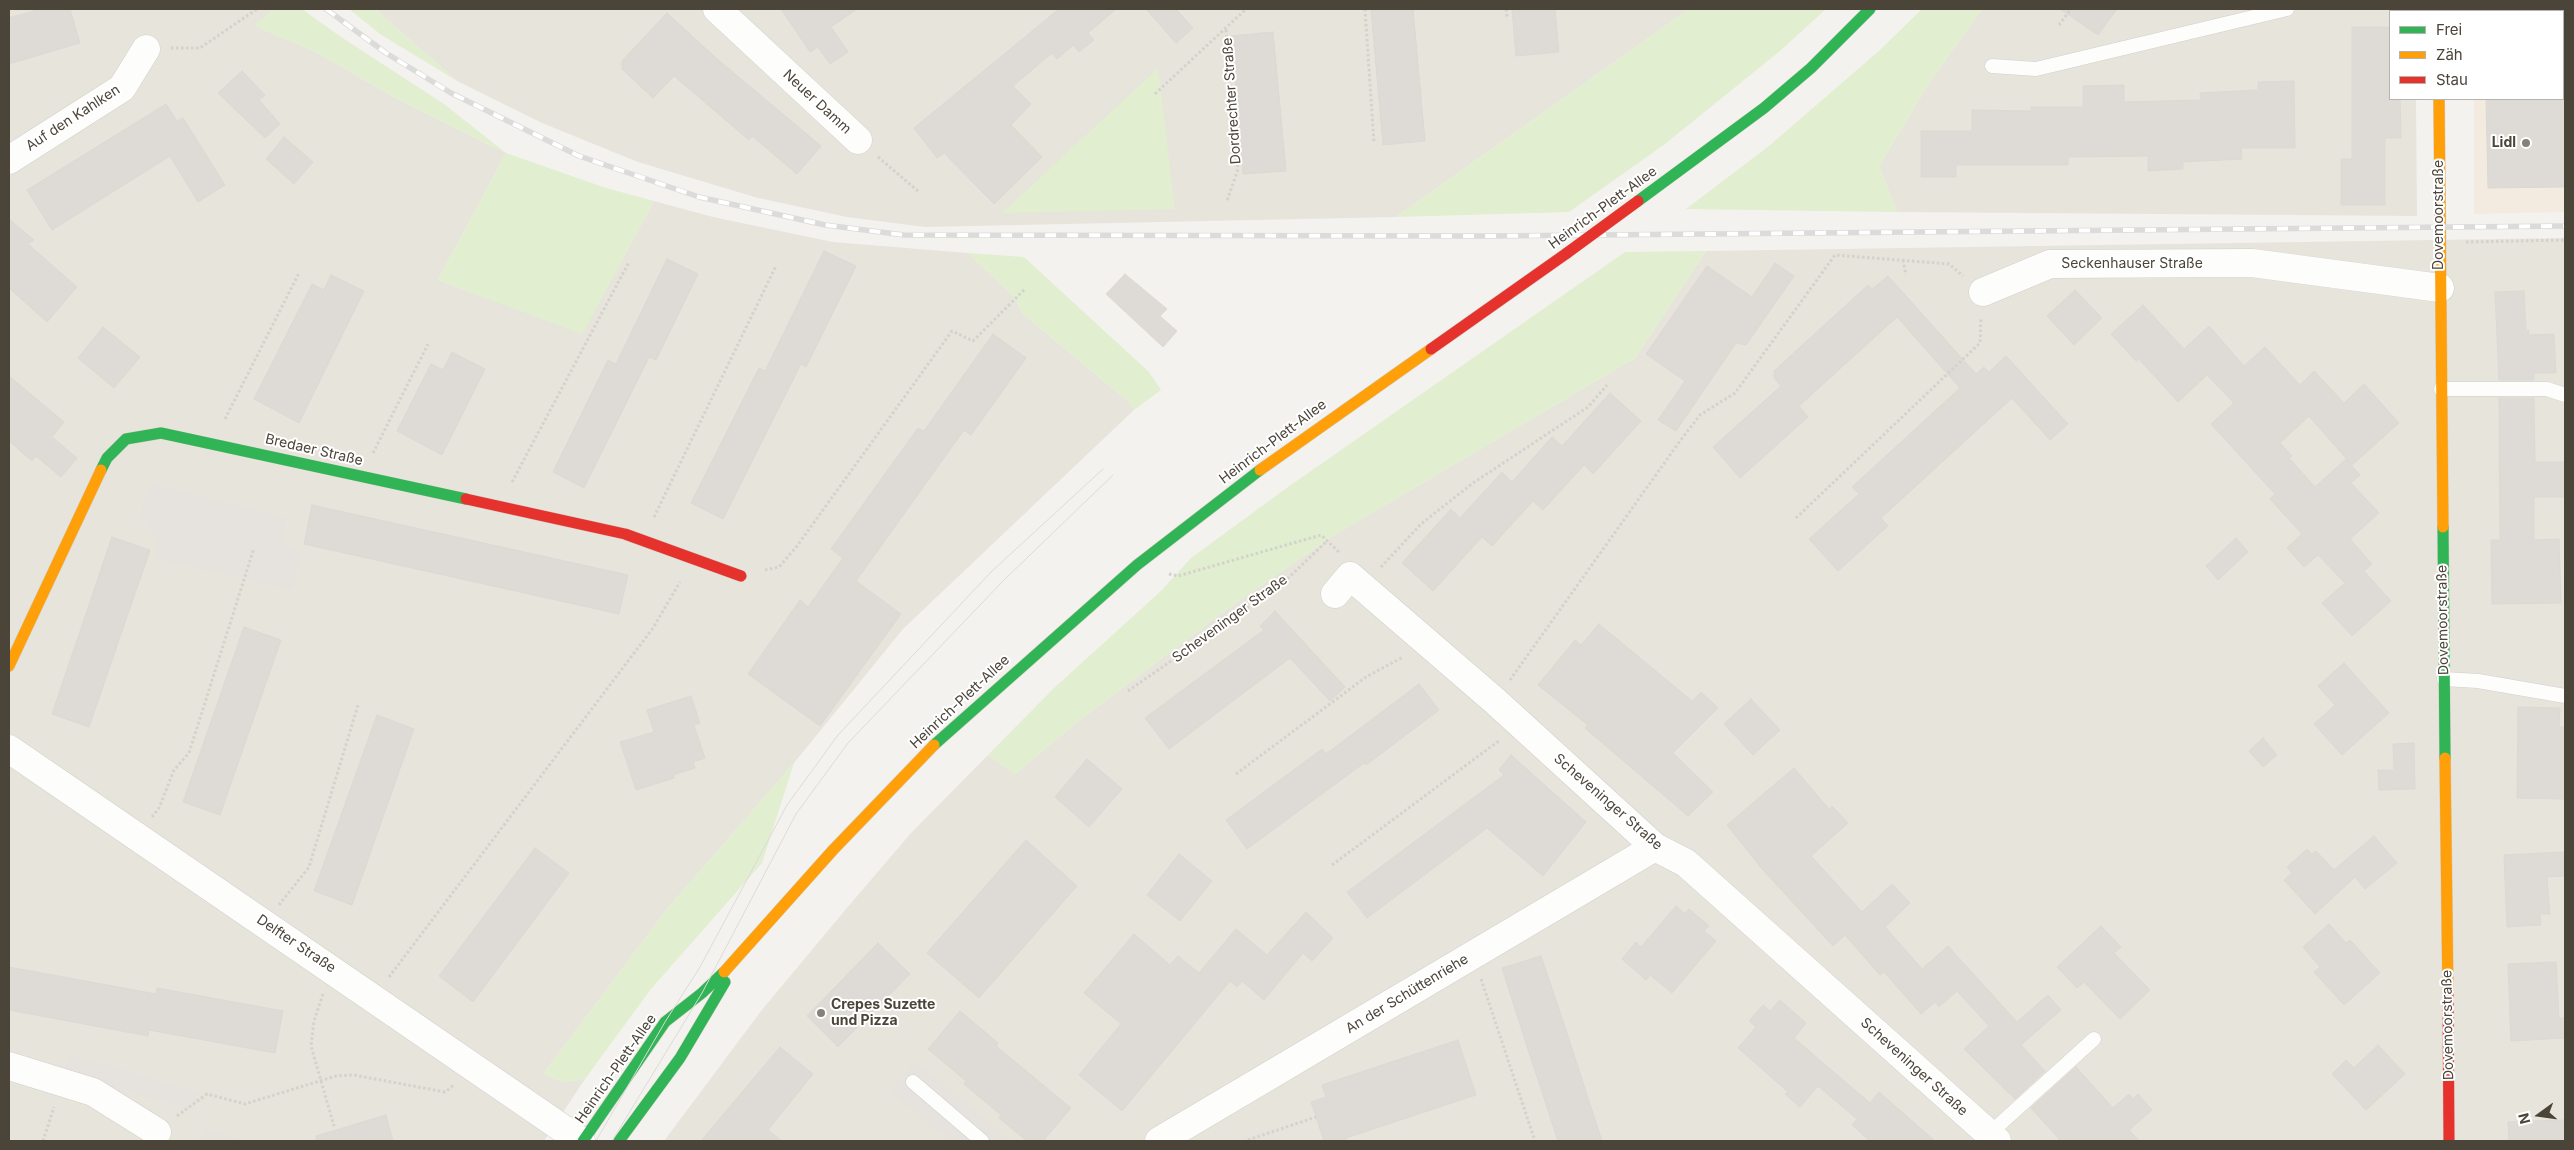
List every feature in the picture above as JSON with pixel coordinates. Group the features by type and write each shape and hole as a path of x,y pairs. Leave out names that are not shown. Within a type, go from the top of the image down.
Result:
{"street":[{"name":"Neuer Damm","path":"717,9 858,140"},
{"name":"Heinrich-Plett-Allee","path":"582,1141 665,1022 702,993 741,955 832,850 927,752 1014,672 1137,565 1350,404 1567,252 1764,108 1811,68 1870,9"},
{"name":"Auf den Kahlken","path":"9,160 122,88 146,49"},
{"name":"Dovemoorstraße","path":"2438,100 2449,1141"},
{"name":"Seckenhauser Straße","path":"1983,292 2050,264 2252,263 2440,288"},
{"name":"Bredaer Straße","path":"9,666 108,458 126,439 161,433 625,534 741,576"},
{"name":"Scheveninger Straße","path":"1349,586 1427,643 1495,701 1655,847 1686,862 1993,1138"},
{"name":"Delfter Straße","path":"9,749 265,922 582,1141"},
{"name":"An der Schüttenriehe","path":"1159,1141 1655,847"},
{"name":"Heinrich-Plett-Allee","path":"619,1141 680,1058 741,955"},
{"path":"9,1066 93,1092 156,1132"}],"lane":[{"path":"1992,66 2036,69 2287,9"},
{"path":"2441,389 2547,389 2565,395"},
{"path":"2444,679 2478,681 2565,696"},
{"path":"1993,1138 2094,1039"},
{"path":"912,1082 982,1141"}],"path":[{"path":"146,49 200,48 258,9"},
{"name":"Dordrechter Straße","path":"1155,94 1226,30 1246,9"},
{"path":"1365,9 1374,143"},
{"path":"1506,9 1507,17"},
{"path":"2059,25 2071,9"},
{"name":"Dordrechter Straße","path":"1226,30 1238,169 1227,201"},
{"name":"Neuer Damm","path":"858,140 919,192"},
{"path":"2440,253 2466,242 2565,240"},
{"path":"1495,701 1680,441 1700,416 1735,393 1835,255 1949,264 1983,292 1980,343 1796,518"},
{"path":"1903,260 1906,275"},
{"path":"505,508 513,480 629,262"},
{"path":"644,542 656,510 776,266"},
{"path":"218,444 225,419 299,272"},
{"path":"741,576 780,567 952,331 974,341 1025,289"},
{"path":"366,477 373,452 428,344"},
{"path":"1349,586 1421,524 1473,483 1588,408 1607,385"},
{"path":"1137,565 1178,576 1321,536 1344,556 1349,586"},
{"name":"Scheveninger Straße","path":"1128,691 1283,583 1327,541"},
{"path":"136,836 159,808 174,770 189,753 254,548"},
{"path":"374,998 653,628 693,559"},
{"path":"1236,774 1366,678 1427,643"},
{"path":"265,922 310,867 358,705"},
{"path":"1332,866 1499,740 1516,721"},
{"path":"1473,955 1535,1141"},
{"path":"331,968 314,1021 311,1046 334,1126"},
{"path":"156,1132 207,1094 245,1104 336,1076 354,1075 444,1092 477,1069"},
{"path":"44,1141 62,1083"},
{"path":"1248,1140 1316,1117"}],"shaded area":[{"path":"9,9 274,9 255,26 314,51 401,101 506,153 438,280 582,333 654,201 713,217 833,242 968,253 1015,298 1022,313 1130,403 1134,410 903,629 794,763 667,909 543,1074 563,1082 585,1079 544,1141 9,1141"},
{"path":"375,9 1689,9 1396,217 925,227 847,217 758,198 638,162 542,123 457,81"},
{"path":"1982,9 2414,9 2389,10 2389,100 2416,100 2417,216 1897,212 1879,166 1926,88"},
{"name":"Lidl","path":"2565,9 2565,212 2474,214 2474,100 2564,100 2564,10 2474,10"},
{"path":"2565,9 2565,64 2564,10 2483,10"},
{"path":"2565,238 2565,1141 664,1141 761,1011 846,909 911,833 988,755 1015,774 1081,719 1230,607 1336,534 1635,358 1706,251"},
{"path":"151,484 287,518 283,542 302,553 292,590 155,559 159,542 140,515"},
{"path":"70,1054 199,1092 193,1111 64,1073"},
{"path":"916,1062 1010,1141 950,1141 891,1091"},
{"path":"1276,1127 1281,1141 1231,1141"},
{"path":"204,1129 249,1141 200,1141"}],"green space":[{"path":"274,9 302,9 341,37 444,104 506,153 401,101 314,51 254,26"},
{"path":"349,9 375,9 457,81 380,34"},
{"path":"1689,9 1826,9 1780,51 1665,144 1569,212 1396,217"},
{"path":"1922,9 1982,9 1926,88 1879,166 1897,212 1686,209 1769,146 1880,50"},
{"path":"1158,68 1175,209 1002,213"},
{"path":"506,153 606,188 654,201 582,334 438,280"},
{"path":"1706,251 1635,358 1336,534 1230,607 1081,719 1015,774 988,755 1053,689 1162,590 1191,558 1288,487 1625,252"},
{"path":"968,253 1024,257 1149,372 1161,390 1134,410 1130,403 1022,313 1015,298"},
{"path":"794,763 762,863 651,989 585,1079 563,1082 543,1074 667,909"}],"building":[{"path":"41,9 70,9 80,43 9,64 9,18"},
{"path":"781,9 857,9 831,27 848,52 830,64 818,47 810,52"},
{"path":"1059,9 1116,9 1088,33 1094,40 1079,52 1073,45 1057,59 1052,53 1013,86 1031,104 1011,125 1042,157 994,204 944,153 937,158 914,128"},
{"path":"1146,9 1176,9 1193,28 1176,43"},
{"path":"1371,9 1413,9 1425,141 1383,145"},
{"path":"1512,9 1555,9 1559,52 1516,56"},
{"path":"2060,9 2117,9 2098,35"},
{"path":"667,13 716,58 821,146 797,174 752,136 749,140 674,76 653,98 622,69 622,61"},
{"path":"2352,27 2389,27 2389,100 2400,100 2401,138 2385,138 2385,205 2341,205 2341,159 2352,159"},
{"path":"1273,32 1286,171 1243,174 1231,36"},
{"path":"242,71 265,95 259,100 280,124 265,138 218,93"},
{"path":"2294,81 2295,148 2241,148 2242,159 2183,162 2183,169 2148,171 2148,156 2068,157 2068,165 1956,165 1956,177 1921,177 1921,131 1972,131 1972,110 2031,111 2031,107 2083,107 2083,86 2124,85 2124,102 2201,100 2200,93 2258,90 2258,82"},
{"name":"Lidl","path":"2565,99 2565,187 2488,188 2486,100"},
{"path":"166,104 177,121 183,118 225,185 198,202 170,156 52,230 27,190"},
{"path":"284,137 313,162 294,184 266,159"},
{"path":"9,219 34,240 28,244 77,287 47,322 9,288"},
{"path":"824,251 856,266 806,367 801,364 723,519 691,503 759,368 765,371"},
{"path":"667,259 698,274 656,360 649,357 584,488 553,472 608,360 616,364"},
{"path":"1775,263 1794,276 1746,345 1736,343 1676,431 1658,420 1685,381 1646,354 1707,266 1752,297"},
{"path":"1125,274 1167,309 1160,316 1177,331 1163,347 1106,294"},
{"path":"331,275 364,291 299,423 254,399 312,284 324,290"},
{"path":"1888,276 1976,374 1984,367 1989,372 2006,356 2068,424 2050,440 2012,398 1881,518 1888,526 1838,571 1809,539 1859,494 1852,487 1960,388 1897,317 1799,406 1808,417 1740,478 1713,447 1781,386 1774,378 1774,371 1868,285 1872,289"},
{"path":"2075,290 2102,318 2074,345 2047,316"},
{"path":"2524,291 2526,330 2529,330 2528,335 2554,334 2556,373 2534,373 2534,380 2499,380 2495,292"},
{"path":"2143,305 2184,349 2209,326 2244,366 2265,347 2300,385 2314,371 2344,403 2364,384 2399,423 2352,465 2309,416 2280,443 2292,456 2289,458 2315,487 2346,459 2360,475 2351,483 2379,513 2350,539 2372,564 2364,571 2391,601 2352,636 2322,603 2345,583 2318,555 2304,567 2287,548 2302,534 2270,499 2275,494 2211,424 2234,403 2207,375 2178,402 2139,359 2136,361 2111,334"},
{"path":"103,327 140,357 114,388 78,358"},
{"path":"993,334 1026,358 971,435 964,430 856,581 901,614 820,726 748,674 800,600 808,607 843,558 831,549 918,428 924,431"},
{"path":"452,352 485,369 442,455 397,431 431,364 443,370"},
{"path":"9,376 64,422 52,437 77,458 61,477 36,456 32,461 9,441"},
{"path":"1610,393 1641,421 1593,474 1584,465 1543,510 1533,501 1492,546 1482,537 1433,591 1402,563 1451,509 1460,518 1502,472 1512,482 1552,437 1562,446"},
{"path":"2499,398 2534,398 2535,462 2565,462 2565,497 2534,497 2534,540 2559,539 2561,603 2492,604 2491,540 2500,540"},
{"path":"312,505 628,575 619,614 304,544"},
{"path":"112,537 150,550 89,727 52,714"},
{"path":"2236,538 2248,552 2218,580 2206,566"},
{"path":"1275,611 1345,687 1330,701 1290,658 1169,749 1145,718 1264,630 1260,626"},
{"path":"1599,624 1692,701 1701,692 1718,708 1673,753 1713,792 1688,816 1585,728 1588,725 1538,685 1575,640 1581,645"},
{"path":"244,627 281,640 220,815 183,802"},
{"path":"2344,663 2389,713 2342,755 2314,724 2335,705 2318,686"},
{"path":"1419,684 1439,710 1366,765 1364,763 1247,849 1226,820 1322,749 1326,754"},
{"path":"691,696 700,723 694,725 705,758 693,762 695,768 673,775 674,778 636,790 620,742 654,732 647,710"},
{"path":"1751,699 1780,730 1753,755 1724,724"},
{"path":"2518,707 2560,708 2559,727 2565,727 2565,799 2517,798"},
{"path":"377,715 414,729 352,905 314,891"},
{"path":"2263,738 2277,755 2263,767 2249,751"},
{"path":"2414,743 2415,789 2379,790 2378,770 2394,770 2393,744"},
{"path":"1511,755 1586,822 1543,876 1487,828 1367,918 1347,892 1504,775 1499,770"},
{"path":"1087,759 1122,789 1089,827 1055,797"},
{"path":"1794,768 1829,809 1832,806 1848,823 1811,856 1862,912 1892,884 1910,903 1885,927 1922,969 1948,946 2017,1022 2048,995 2061,1010 2021,1045 2045,1071 2015,1099 1964,1049 1989,1026 1957,991 1939,1007 1935,1002 1921,1014 1884,972 1880,975 1845,935 1833,946 1763,870 1727,825"},
{"path":"2374,836 2397,863 2365,889 2355,877 2315,914 2284,880 2292,873 2287,867 2307,849 2312,854 2316,851 2334,870"},
{"path":"1026,840 1077,886 979,998 927,953"},
{"path":"535,848 569,873 473,1002 439,976"},
{"path":"2563,852 2564,876 2547,877 2550,914 2540,914 2541,925 2507,927 2504,855"},
{"path":"1179,854 1212,881 1180,921 1147,895"},
{"path":"1676,906 1685,914 1689,909 1709,926 1704,931 1716,941 1672,993 1650,975 1646,980 1622,959 1636,942 1641,947"},
{"path":"1306,912 1333,938 1312,961 1303,953 1264,1000 1242,981 1237,987 1230,981 1122,1111 1079,1075 1121,1024 1084,993 1134,934 1170,965 1178,956 1199,973 1236,929 1267,955"},
{"path":"2329,924 2346,943 2350,940 2380,973 2344,1005 2314,972 2320,967 2303,947"},
{"path":"2101,926 2121,947 2114,953 2150,990 2120,1019 2084,982 2077,988 2057,967"},
{"path":"878,943 910,974 838,1047 807,1016"},
{"path":"1541,956 1602,1141 1558,1141 1502,968"},
{"path":"2556,962 2559,1018 2565,1018 2565,1038 2511,1041 2508,964"},
{"path":"9,967 156,994 157,988 283,1011 275,1053 149,1030 148,1036 9,1010"},
{"path":"1780,1000 1806,1023 1794,1038 1870,1103 1879,1092 1935,1141 1870,1141 1852,1125 1857,1119 1818,1086 1800,1107 1785,1094 1788,1092 1738,1048 1756,1027 1749,1021 1763,1005 1770,1011"},
{"path":"960,1011 998,1043 996,1046 1071,1108 1043,1141 1027,1141 999,1118 1001,1115 964,1084 966,1081 928,1049"},
{"path":"1458,1040 1476,1095 1346,1138 1347,1141 1324,1141 1311,1102 1326,1097 1322,1085"},
{"path":"2378,1045 2405,1074 2366,1110 2332,1074 2346,1060 2354,1068"},
{"path":"780,1047 813,1074 768,1130 782,1141 701,1141"},
{"path":"2076,1067 2113,1108 2129,1094 2133,1099 2138,1094 2152,1110 2129,1130 2140,1141 2061,1141 2031,1108"},
{"path":"386,1115 393,1141 316,1141 316,1136"},
{"path":"2565,1120 2565,1141 2509,1141 2508,1122"}],"tram line":[{"path":"596,1141 665,1022 700,967 787,805 838,735 991,572 1103,469"},
{"path":"612,1141 702,993 796,814 848,743 1003,581 1113,475"}],"railway":[{"path":"326,9 386,53 451,93 579,156 699,197 825,225 904,235 1489,236 2565,226"}],"traffic: fast":[{"path":"1638,201 1764,108 1811,68 1870,9"},
{"path":"101,470 107,458 126,439 161,433 466,499"},
{"path":"934,745 1137,565 1260,470"},
{"path":"2443,527 2445,758"},
{"path":"583,1141 665,1022 702,993 724,972"},
{"path":"619,1141 680,1058 725,982"}],"traffic: slow":[{"path":"2439,100 2443,527"},
{"path":"1260,470 1431,349"},
{"path":"9,666 101,470"},
{"path":"724,972 833,850 934,745"},
{"path":"2445,758 2448,996"}],"traffic: jam":[{"path":"1567,253 1638,201"},
{"path":"1431,349 1567,253"},
{"path":"466,499 625,534 741,576"},
{"path":"2448,996 2449,1141"}],"place":[{"name":"Lidl","path":"2526,143"},
{"name":"Crepes Suzette und Pizza","path":"821,1013"}]}
